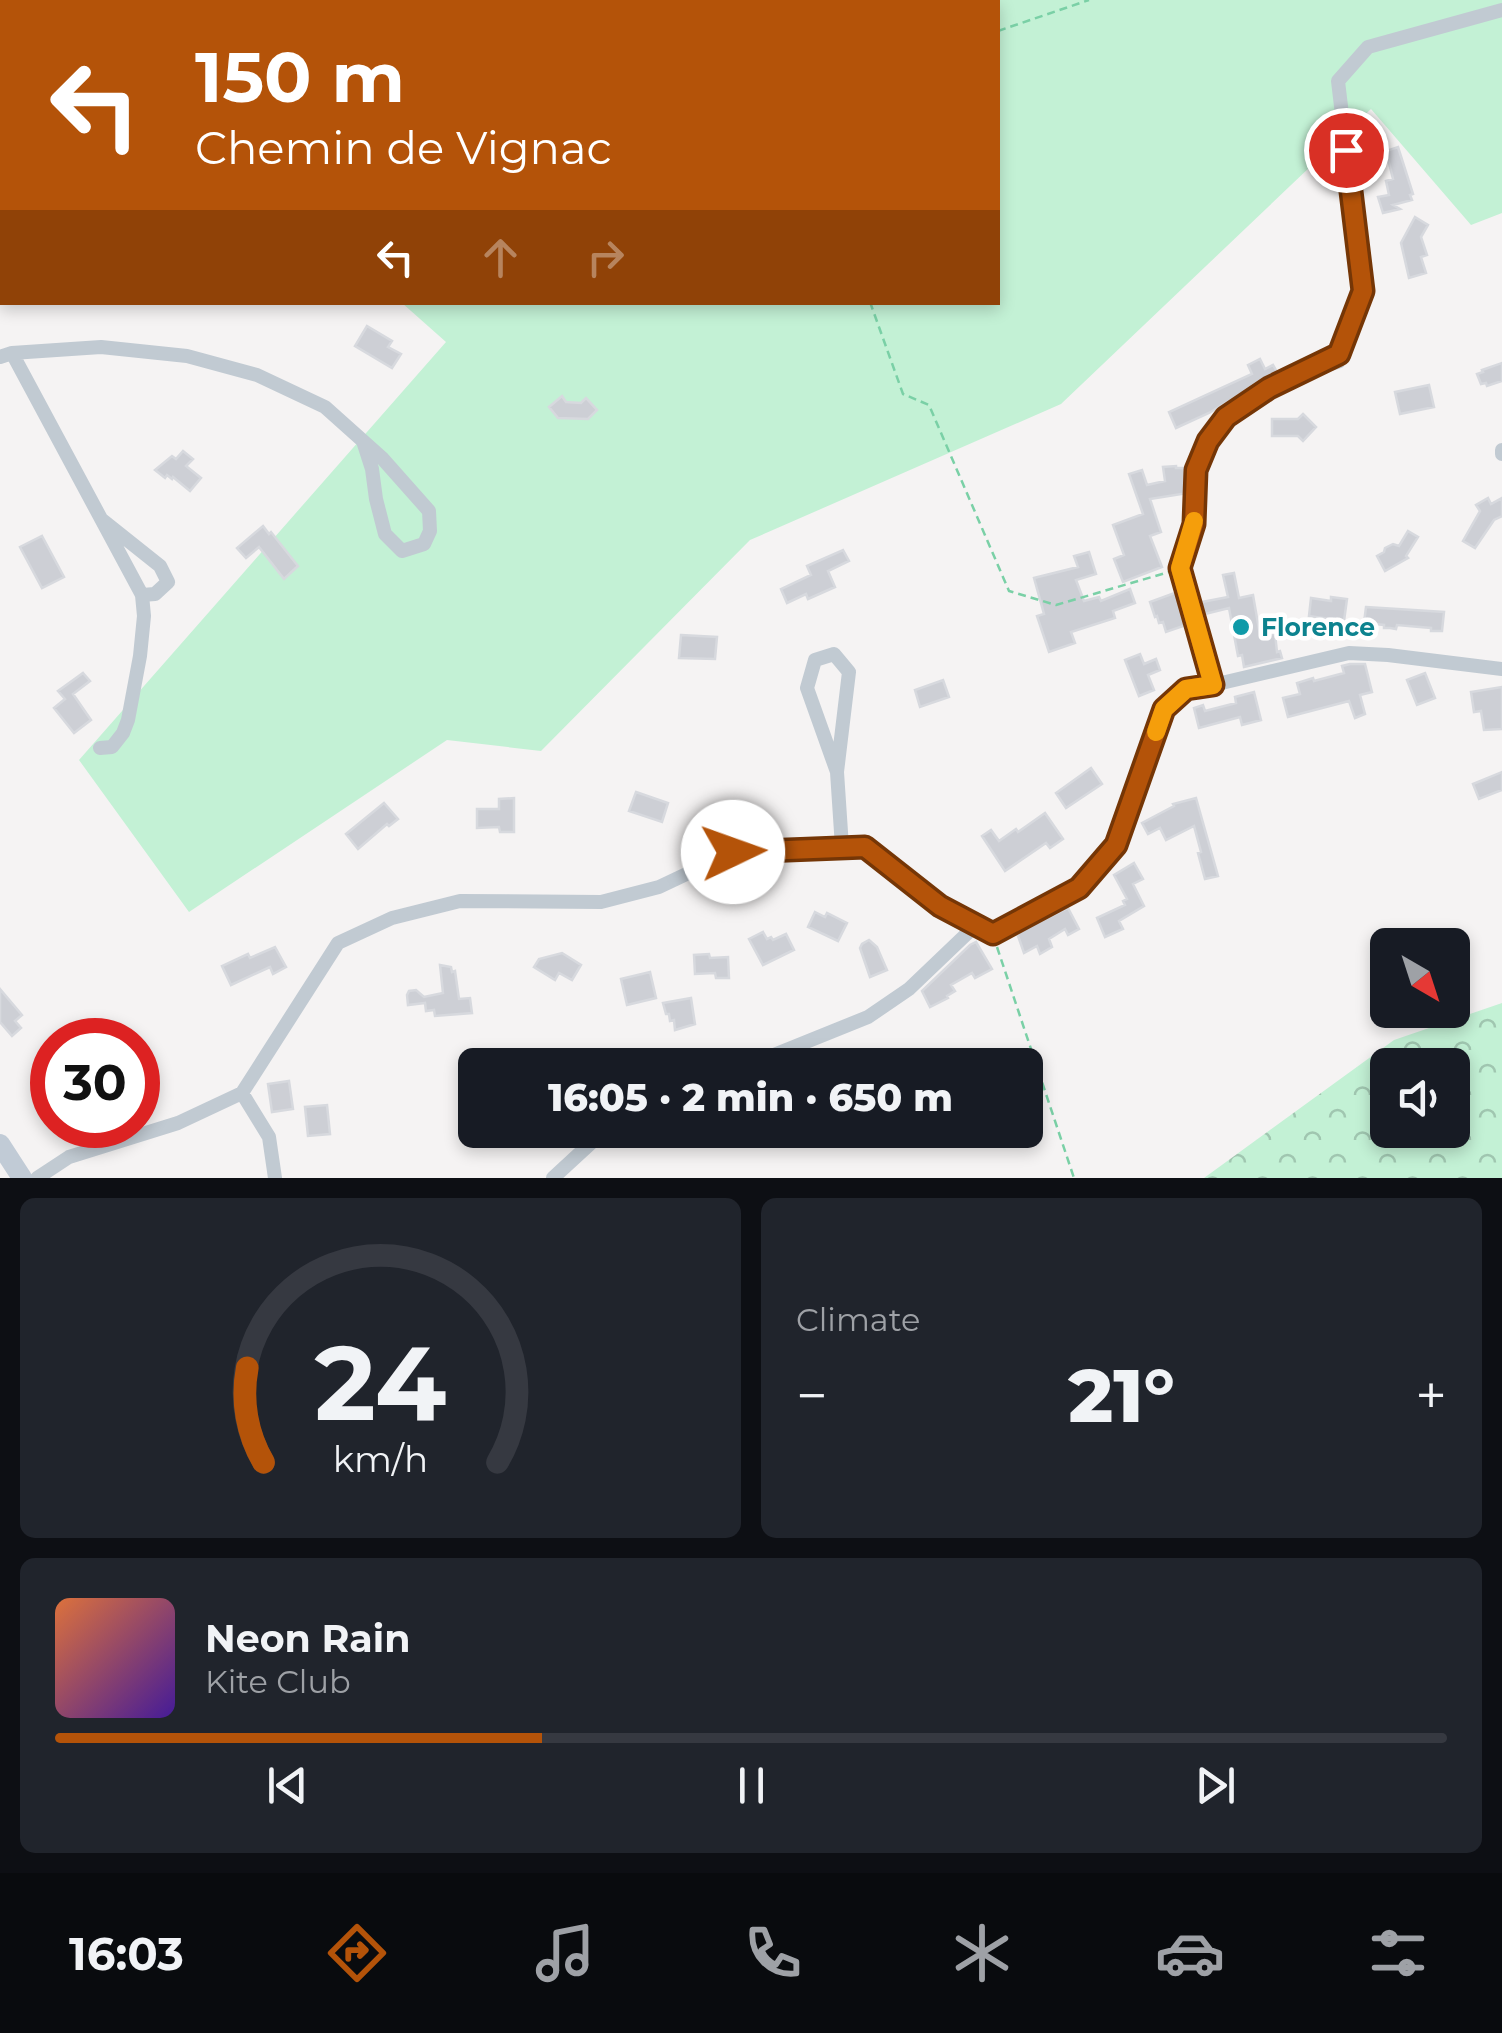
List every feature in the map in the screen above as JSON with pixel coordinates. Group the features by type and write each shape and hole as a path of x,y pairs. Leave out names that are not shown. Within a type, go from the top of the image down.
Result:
{"street":[{"path":"1269,388 1339,354 1363,291 1338,80 1368,47 1502,10"},
{"path":"100,748 112,748 128,720 140,656 142,595 6,355 100,347 186,356 257,375 326,407 363,440 382,458 430,511 430,531 424,544 402,551 385,534 363,440"},
{"path":"101,519 160,566 168,582 155,594 142,595"},
{"path":"37,1178 69,1156 178,1123 242,1093 338,943 392,918 460,901 600,902 658,887 733,852 842,846 865,847 940,906 993,934 1079,888 1116,845 1164,709 1186,689 1349,653 1502,669"},
{"path":"837,772 807,688 815,660 834,654 850,672 837,772 842,846"},
{"path":"792,1048 868,1018 909,989 976,925"},
{"path":"242,1093 269,1137 275,1178"},
{"path":"0,1144 22,1178"},
{"path":"554,1178 586,1148"}],"lane":[{"path":"1213,685 1180,568 1194,524 1196,470 1208,441 1226,417 1269,388 1342,366"}],"path":[{"path":"1000,30 1089,0"},
{"path":"871,305 902,394 928,406 1008,591 1056,605 1180,568"},
{"path":"993,934 1074,1178"}],"green space":[{"path":"1000,0 1502,0 1502,213 1471,225 1371,109 1061,404 750,540 541,751 447,740 189,912 79,760 446,342 404,305 1000,305"},
{"path":"1502,1003 1502,1178 1204,1178 1370,1057 1370,1148 1470,1148 1470,1048 1383,1048 1429,1028 1470,1028 1470,1014"}],"building":[{"path":"1398,147 1412,200 1393,205 1400,209 1383,213 1378,197 1389,195 1386,181 1393,179 1386,151"},
{"path":"1415,217 1428,225 1421,237 1427,255 1421,257 1426,273 1409,278 1401,243"},
{"path":"367,326 392,341 388,347 401,354 392,368 355,346"},
{"path":"1260,359 1265,369 1273,365 1277,372 1176,428 1169,412 1252,374 1248,365"},
{"path":"1502,363 1502,381 1481,384 1477,374"},
{"path":"1429,385 1434,407 1400,414 1395,392"},
{"path":"562,396 566,402 581,403 586,398 597,410 588,419 558,418 549,407"},
{"path":"1303,414 1316,427 1303,441 1298,436 1272,436 1272,419 1298,419"},
{"path":"183,451 193,459 186,466 201,478 190,491 173,477 165,478 155,470"},
{"path":"1163,467 1183,468 1187,476 1188,493 1150,499 1161,532 1150,536 1162,567 1123,582 1114,559 1124,555 1113,525 1143,514 1129,474 1142,470 1147,485 1165,481"},
{"path":"1488,498 1491,504 1502,498 1502,516 1494,520 1475,548 1463,541 1480,511 1476,505"},
{"path":"263,526 298,566 284,579 259,547 246,558 237,548"},
{"path":"1408,531 1418,537 1408,558 1385,571 1377,556 1393,544 1399,546"},
{"path":"42,536 64,577 42,588 20,547"},
{"path":"843,550 849,561 828,571 835,587 787,603 781,589 811,575 807,566"},
{"path":"1089,552 1096,574 1076,580 1084,601 1099,597 1101,601 1130,589 1135,603 1113,611 1115,618 1071,632 1075,643 1049,652 1037,616 1044,614 1034,578 1078,567 1074,556"},
{"path":"1234,573 1239,598 1253,595 1260,635 1275,634 1277,652 1282,658 1244,667 1242,655 1238,656 1229,608 1201,615 1197,603 1228,597 1223,575"},
{"path":"1177,592 1189,624 1166,632 1150,602"},
{"path":"1331,597 1347,599 1344,621 1309,616 1311,598 1331,601"},
{"path":"1366,607 1444,612 1442,631 1364,623"},
{"path":"681,635 717,637 715,659 679,658"},
{"path":"1140,654 1144,664 1156,659 1160,670 1148,675 1154,690 1139,696 1125,660"},
{"path":"1365,664 1372,692 1360,695 1365,714 1355,718 1349,701 1288,717 1283,698 1300,694 1297,683 1344,673 1342,666"},
{"path":"83,673 90,681 73,694 91,720 74,733 54,708 65,699 58,691"},
{"path":"1425,673 1435,698 1417,705 1407,680"},
{"path":"943,680 949,697 920,707 915,690"},
{"path":"1502,687 1502,729 1484,730 1481,711 1474,712 1471,692"},
{"path":"1254,692 1261,720 1242,725 1240,717 1199,728 1194,708 1203,705 1205,711 1236,703 1235,697"},
{"path":"1091,768 1102,784 1066,808 1056,793"},
{"path":"1502,772 1502,790 1479,799 1473,784"},
{"path":"636,792 668,803 662,822 629,811"},
{"path":"514,798 514,832 500,832 499,827 477,828 477,809 499,809 499,799"},
{"path":"1196,798 1218,876 1205,879 1194,826 1166,840 1160,828 1148,834 1142,823 1173,804"},
{"path":"384,803 398,819 358,849 346,834"},
{"path":"1045,813 1063,839 1050,848 1046,843 1005,871 982,836 991,830 999,841"},
{"path":"1134,863 1143,879 1133,884 1144,906 1119,921 1123,929 1105,937 1097,918 1125,905 1123,901 1127,899 1114,875"},
{"path":"1068,908 1079,929 1068,935 1065,929 1049,939 1052,947 1040,954 1037,946 1024,953 1017,933"},
{"path":"815,912 847,923 838,941 808,927"},
{"path":"763,932 773,940 786,934 794,950 763,965 749,939"},
{"path":"869,940 877,947 887,970 870,977 860,948"},
{"path":"976,942 992,969 975,978 972,973 951,985 955,991 930,1007 922,991"},
{"path":"275,947 286,967 273,974 270,967 231,985 222,966"},
{"path":"562,953 581,965 572,980 559,973 555,980 534,967 539,959"},
{"path":"709,954 710,958 728,957 729,978 716,978 715,973 695,974 694,955"},
{"path":"440,965 455,971 459,999 470,998 472,1013 435,1016 434,1010 426,1011 425,1003 408,1005 409,991 416,990 424,997 443,993"},
{"path":"650,972 656,998 627,1005 621,979"},
{"path":"0,989 22,1015 15,1021 21,1028 12,1036 0,1022"},
{"path":"691,998 695,1024 675,1030 674,1020 670,1021 663,1003"},
{"path":"289,1081 293,1109 272,1112 268,1084"},
{"path":"327,1105 330,1134 308,1136 305,1107"}],"slow traffic":[{"path":"1156,732 1164,709 1186,689 1213,685 1180,568 1194,521"}],"place":[{"name":"Florence","path":"1241,627"}],"route":[{"path":"733,852 865,847 940,906 993,934 1079,888 1116,845 1164,709 1186,689 1213,685 1180,568 1194,524 1196,470 1208,441 1226,417 1269,388 1339,354 1363,291 1346,150"}]}
